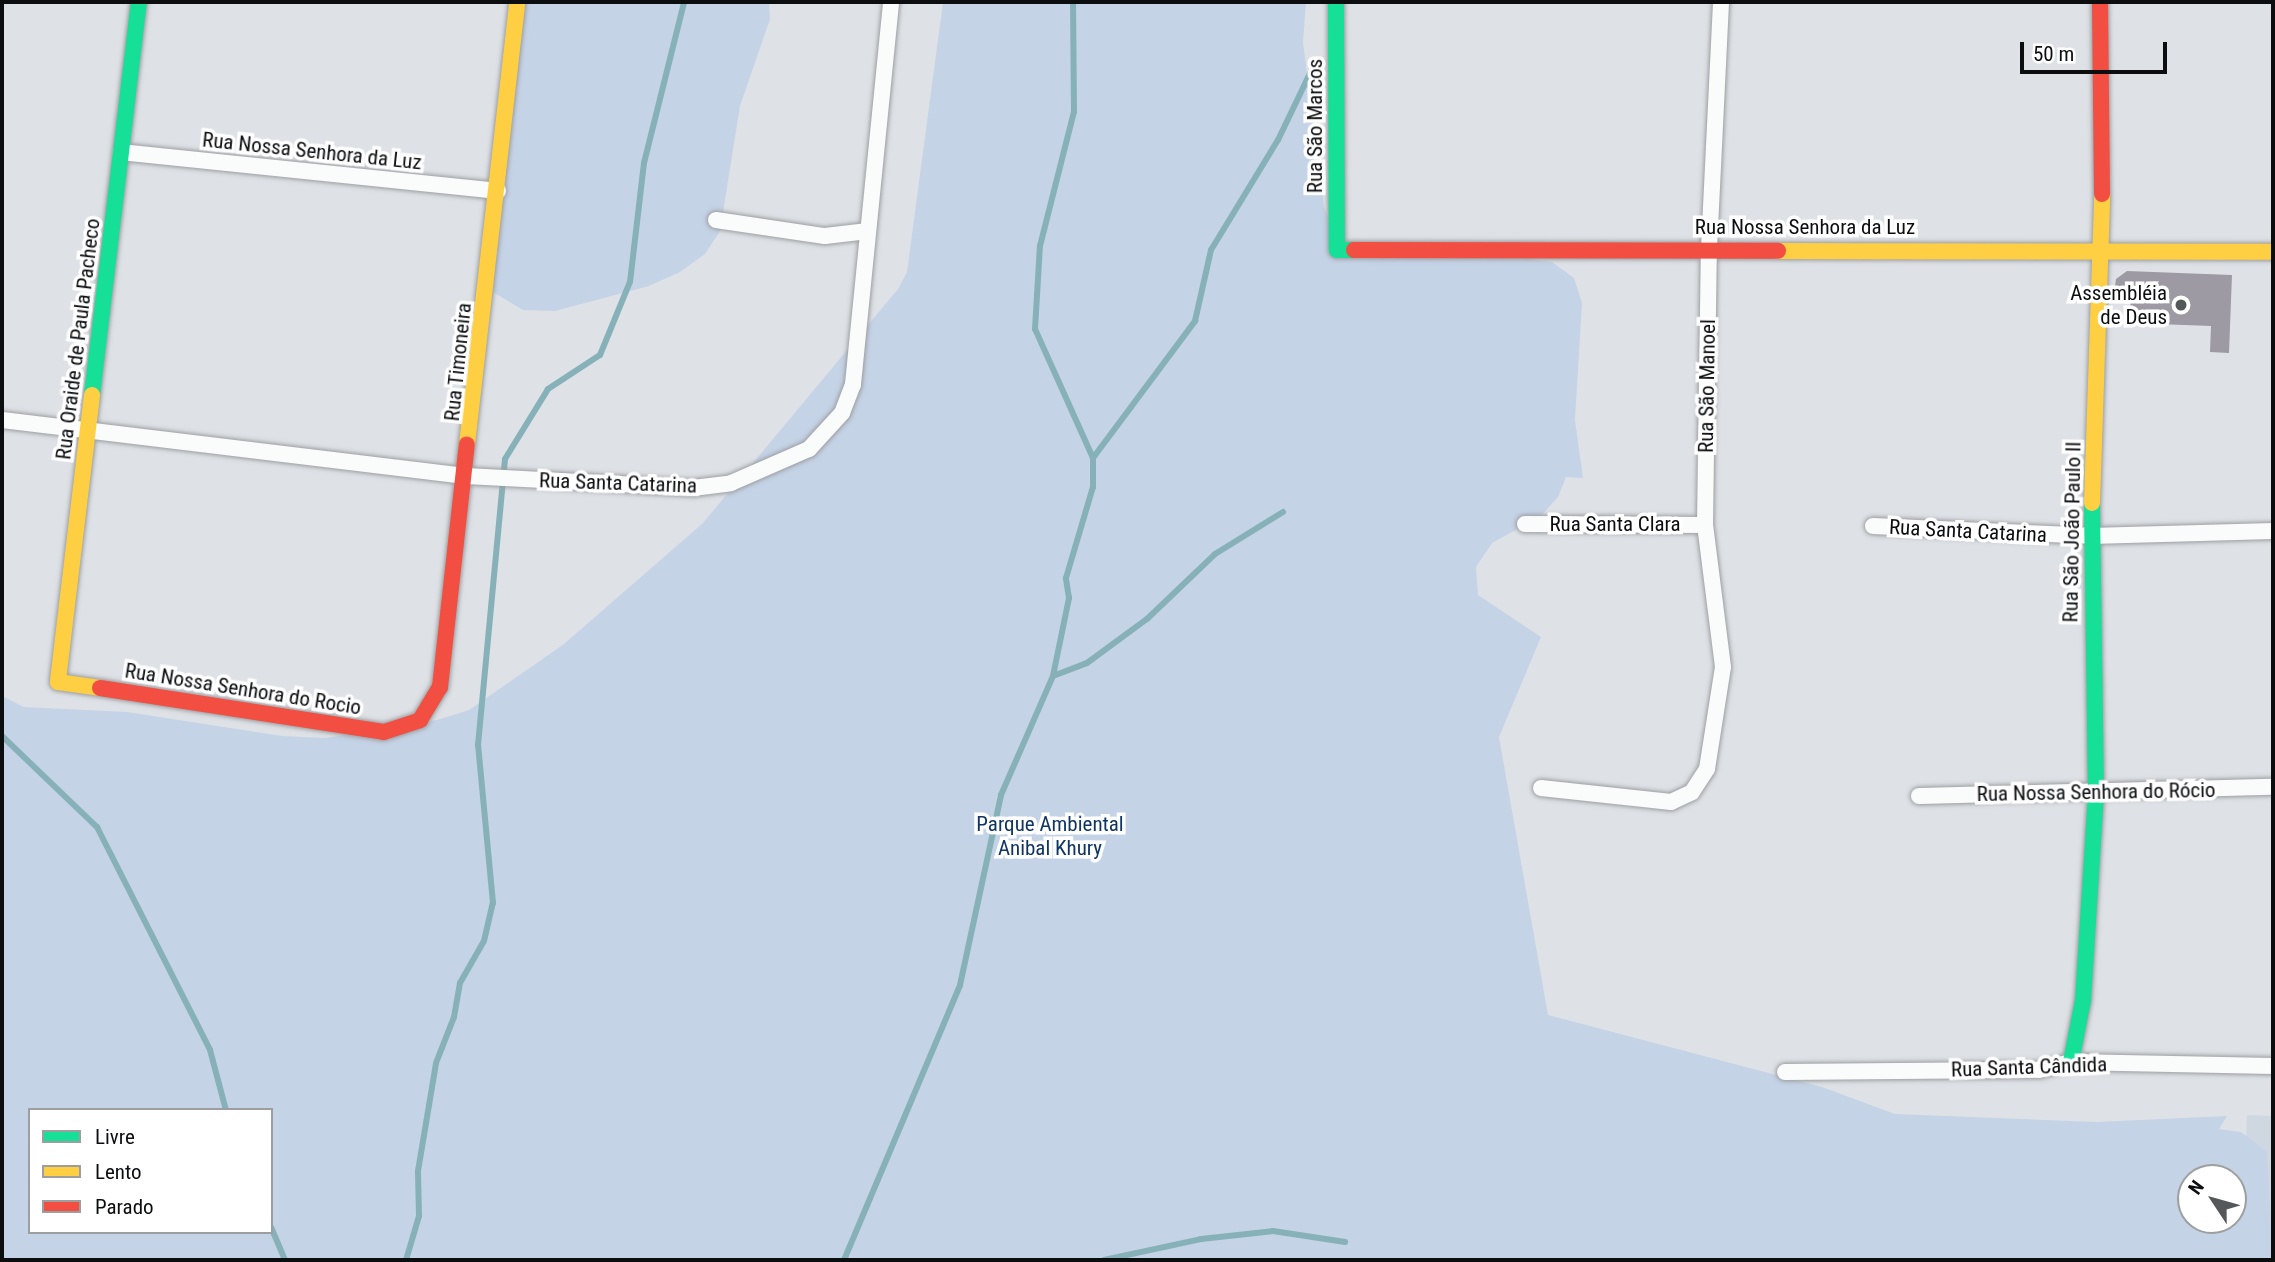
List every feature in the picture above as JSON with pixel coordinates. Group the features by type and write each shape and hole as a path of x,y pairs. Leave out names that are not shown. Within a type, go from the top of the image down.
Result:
{"street":[{"name":"Rua Oraide de Paula Pacheco","path":"58,682 139,2"},
{"name":"Rua Timoneira","path":"420,720 440,687 466,476 517,2"},
{"name":"Rua Santa Catarina","path":"2,420 466,476 693,488 731,483 809,449 842,413 853,384 891,2"},
{"name":"Rua São Marcos","path":"1336,2 1337,250"},
{"name":"Rua São Manoel","path":"1541,788 1671,802 1692,792 1707,769 1723,667 1705,524 1709,248 1721,2"},
{"name":"Rua São João Paulo II","path":"2071,1062 2083,1000 2096,794 2090,536 2103,249 2100,2"},
{"name":"Rua Nossa Senhora da Luz","path":"121,152 498,191"},
{"path":"716,220 825,236 868,231"},
{"name":"Rua Nossa Senhora da Luz","path":"1337,250 1709,248 2273,252"},
{"name":"Rua Santa Clara","path":"1525,524 1705,524"},
{"name":"Rua Santa Catarina","path":"1873,526 2090,536 2273,531"},
{"name":"Rua Nossa Senhora do Rocio","path":"58,682 384,732 420,720"},
{"name":"Rua Nossa Senhora do Rócio","path":"1919,796 2096,794 2273,787"},
{"name":"Rua Santa Cândida","path":"1785,1073 2039,1070 2071,1062 2273,1066"}],"shaded area":[{"path":"2247,1115 2273,1116 2273,1260 2241,1260 2242,1234 2247,1234"}],"green space":[{"path":"516,2 769,2 770,19 740,106 720,231 705,254 680,272 649,286 555,311 523,310 493,292"},
{"name":"Parque Ambiental Anibal Khury","path":"943,2 1306,2 1303,42 1324,207 1333,229 1351,247 1552,262 1574,278 1582,303 1575,420 1583,478 1566,477 1558,497 1541,516 1492,543 1476,567 1478,595 1541,637 1499,737 1548,1015 1822,1087 1895,1114 2097,1122 2227,1116 2219,1129 2241,1132 2267,1152 2273,1260 2,1260 2,696 24,707 127,712 282,736 326,738 437,720 469,710 564,644 703,523 898,289 907,272"}],"building":[{"name":"Assembléia de Deus","path":"2127,271 2232,275 2229,353 2210,352 2211,326 2130,323 2131,287 2115,286 2116,279"}],"waterway":[{"path":"406,1260 419,1216 418,1171 436,1063 454,1017 460,983 484,941 493,903 478,745 505,459 548,389 600,355 630,282 644,163 684,2"},
{"path":"844,1260 960,985 1001,795 1053,676 1069,598 1066,578 1093,487 1093,458 1035,329 1040,246 1074,112 1073,2"},
{"path":"1093,458 1195,321 1211,250 1278,140 1313,67"},
{"path":"1053,676 1087,663 1147,619 1215,554 1283,512"},
{"path":"2,736 97,827 210,1050 225,1108"},
{"path":"1104,1260 1201,1239 1273,1231 1345,1242"},
{"path":"273,1232 285,1260"}],"traffic: fast":[{"path":"92,395 139,2"},
{"path":"1336,2 1337,250 1354,250"},
{"path":"2071,1062 2083,1000 2096,794 2092,503"}],"traffic: slow":[{"path":"467,444 517,2"},
{"path":"2092,503 2102,194"},
{"path":"1778,251 2273,252"},
{"path":"92,395 58,682 100,688"}],"traffic: jam":[{"path":"2100,2 2102,194"},
{"path":"1354,250 1778,251"},
{"path":"100,688 384,732 420,720 440,687 467,444"}],"place":[{"name":"Assembléia de Deus","path":"2181,305"}]}
